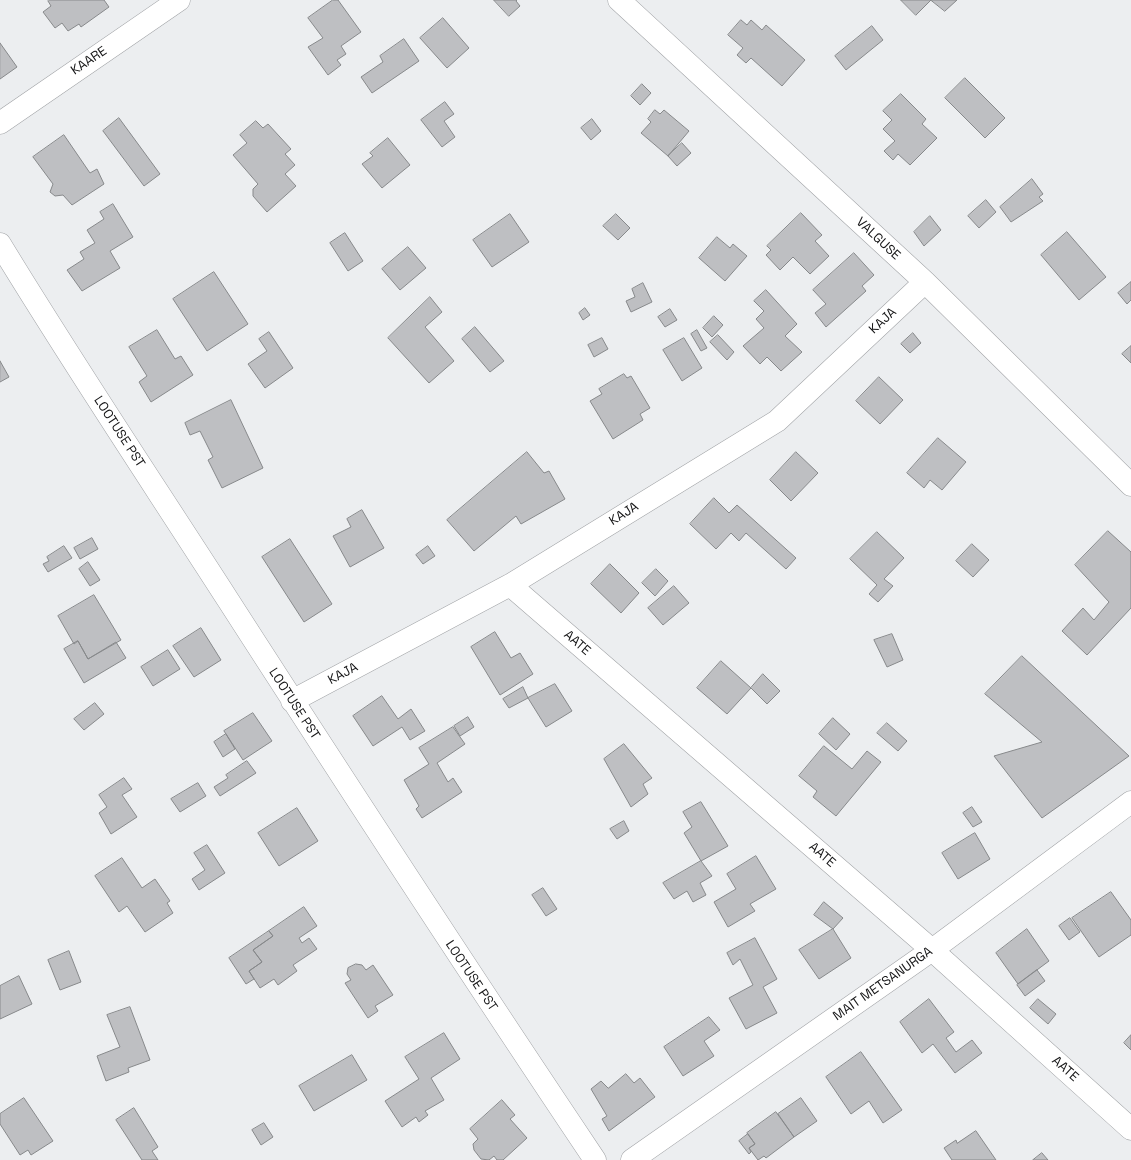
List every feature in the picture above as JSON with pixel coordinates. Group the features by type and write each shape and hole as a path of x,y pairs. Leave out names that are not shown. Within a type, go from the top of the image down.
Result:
{"street":[{"name":"KAARE","path":"0,123 179,0"},
{"name":"VALGUSE","path":"619,0 925,282 1131,485"},
{"name":"LOOTUSE PST","path":"0,244 51,327 292,701 452,947 595,1160"},
{"name":"KAJA","path":"292,701 510,585 777,421 925,282"},
{"name":"AATE","path":"510,585 932,950 1131,1129"},
{"name":"MAIT METSANURGA","path":"632,1160 932,950 1131,802"}],"building":[{"path":"104,0 109,7 81,27 79,24 68,31 62,23 55,28 43,12 51,6 48,1"},
{"path":"333,0 338,0 361,32 341,46 346,54 337,60 341,65 328,75 308,47 323,38 308,18"},
{"path":"494,0 517,0 516,1 520,6 509,16"},
{"path":"901,0 931,0 916,15"},
{"path":"931,0 957,0 945,11"},
{"path":"443,18 469,48 447,68 420,38"},
{"path":"741,20 747,25 751,20 762,30 766,25 805,60 782,86 751,58 746,63 737,55 743,48 728,35"},
{"path":"872,26 883,40 846,70 835,56"},
{"path":"404,39 419,61 372,93 361,77 383,62 380,56"},
{"path":"0,43 17,67 0,79"},
{"path":"965,78 1005,118 985,138 945,98"},
{"path":"642,84 651,93 640,105 631,96"},
{"path":"901,94 926,119 922,124 937,138 910,165 898,154 893,160 884,151 895,141 883,129 892,120 883,111"},
{"path":"445,102 454,114 444,121 455,137 442,147 421,120"},
{"path":"655,110 660,114 664,110 689,131 668,156 641,133 651,122 648,119"},
{"path":"119,118 160,174 144,186 103,131"},
{"path":"592,119 601,131 591,140 581,128"},
{"path":"256,121 263,128 268,124 291,149 285,154 295,165 285,174 296,186 267,212 253,196 253,189 258,184 233,155 247,143 240,135"},
{"path":"64,135 90,173 97,169 104,184 72,205 63,195 55,196 50,192 53,184 33,157"},
{"path":"388,138 410,165 382,188 362,164 373,156 370,153"},
{"path":"682,143 691,153 677,166 668,156"},
{"path":"1032,179 1043,194 1039,197 1043,201 1011,222 1000,207"},
{"path":"986,200 996,212 979,228 968,216"},
{"path":"113,204 133,237 110,251 120,268 82,291 67,270 84,259 80,252 95,243 87,230 104,219 100,212"},
{"path":"801,213 822,235 815,241 829,256 810,274 793,257 780,270 766,255 771,250 767,246"},
{"path":"510,214 529,242 492,267 473,240"},
{"path":"616,214 630,228 618,240 603,226"},
{"path":"930,216 941,230 924,246 914,232"},
{"path":"1067,232 1106,277 1079,300 1041,255"},
{"path":"345,233 363,261 348,271 330,243"},
{"path":"717,237 730,248 733,244 747,256 725,281 699,258"},
{"path":"408,247 426,268 400,290 382,269"},
{"path":"854,253 874,275 862,286 866,291 826,327 815,313 826,304 813,290"},
{"path":"214,272 248,324 207,351 173,299"},
{"path":"1131,282 1131,300 1127,304 1118,293"},
{"path":"643,283 652,302 631,312 626,301 635,297 632,289"},
{"path":"766,290 797,324 785,336 802,352 781,371 767,357 760,364 743,346 764,328 756,319 764,311 754,301"},
{"path":"430,297 442,312 425,327 454,361 429,383 388,338"},
{"path":"585,308 590,315 583,320 579,313"},
{"path":"670,309 677,320 665,327 658,317"},
{"path":"714,316 723,325 712,337 703,328"},
{"path":"475,327 504,361 490,372 462,339"},
{"path":"157,330 175,359 181,356 193,375 151,402 139,382 147,376 129,347"},
{"path":"697,330 707,348 701,351 691,334"},
{"path":"269,332 293,368 265,388 248,364 267,351 259,339"},
{"path":"913,333 921,343 910,353 901,344"},
{"path":"718,335 734,352 727,360 710,342"},
{"path":"602,338 608,349 594,357 588,345"},
{"path":"684,338 702,368 682,381 663,350"},
{"path":"1131,346 1131,363 1122,354"},
{"path":"0,361 9,377 0,382"},
{"path":"624,374 627,378 631,376 650,408 640,414 643,420 613,439 590,401 602,394 599,389"},
{"path":"879,377 903,400 880,424 856,401"},
{"path":"231,400 263,468 222,488 208,460 213,457 200,431 190,435 185,423"},
{"path":"938,438 966,462 942,490 930,480 924,488 907,473"},
{"path":"527,452 544,473 549,471 565,499 521,524 516,516 474,551 447,520"},
{"path":"796,452 818,473 791,501 770,480"},
{"path":"714,498 729,513 737,505 796,558 786,569 746,533 739,541 731,533 716,549 690,524"},
{"path":"362,510 384,548 350,567 333,536 351,527 347,519"},
{"path":"1108,531 1131,552 1131,608 1087,655 1062,631 1083,608 1094,620 1109,602 1075,565"},
{"path":"877,532 904,558 884,579 893,586 878,602 869,594 877,585 850,559"},
{"path":"92,538 98,549 80,559 74,548"},
{"path":"290,539 332,604 304,622 262,557"},
{"path":"972,544 989,560 973,577 956,561"},
{"path":"64,546 72,558 48,572 43,564 49,561 47,557"},
{"path":"428,546 435,556 423,564 416,555"},
{"path":"88,562 100,580 90,586 79,569"},
{"path":"610,564 639,593 621,613 591,584"},
{"path":"656,569 668,581 655,596 642,583"},
{"path":"674,586 689,603 663,625 648,608"},
{"path":"94,595 121,640 88,659 78,641 74,644 58,616"},
{"path":"201,628 221,660 194,677 173,646"},
{"path":"495,632 511,658 520,653 533,674 500,695 471,647"},
{"path":"892,634 903,660 887,667 874,640"},
{"path":"78,641 88,659 116,642 126,658 84,683 64,649"},
{"path":"168,650 180,669 153,686 141,667"},
{"path":"1022,656 1129,756 1042,818 994,756 1042,742 985,694"},
{"path":"721,661 751,688 727,714 697,688"},
{"path":"763,674 780,691 767,704 751,688"},
{"path":"555,684 572,711 546,727 528,698"},
{"path":"523,687 528,698 509,708 503,699"},
{"path":"382,696 398,719 411,709 425,731 410,740 402,727 373,746 353,716"},
{"path":"95,703 104,714 84,730 74,719"},
{"path":"253,713 272,741 243,760 224,731"},
{"path":"468,717 474,727 460,736 454,726"},
{"path":"833,718 850,734 836,750 819,734"},
{"path":"887,723 907,741 898,751 877,733"},
{"path":"453,727 465,744 437,763 448,782 453,778 462,792 422,818 416,809 419,806 404,780 429,764 419,748"},
{"path":"226,734 235,749 223,757 214,742"},
{"path":"624,744 652,778 643,784 648,794 631,807 604,759"},
{"path":"824,746 852,769 867,751 881,762 836,816 813,797 817,791 799,776"},
{"path":"247,761 256,773 220,796 214,787 228,778 226,775"},
{"path":"124,778 132,789 122,795 137,817 111,834 99,813 107,807 99,795"},
{"path":"198,783 206,796 180,812 171,799"},
{"path":"701,802 728,846 701,861 684,833 692,827 683,812"},
{"path":"972,807 982,822 973,827 963,813"},
{"path":"297,808 318,841 279,866 258,833"},
{"path":"624,821 629,831 617,839 610,829"},
{"path":"975,833 990,859 958,879 942,853"},
{"path":"207,845 225,873 199,890 192,879 205,870 194,853"},
{"path":"756,856 776,889 750,904 755,911 728,927 714,902 736,889 727,874"},
{"path":"122,858 142,888 155,879 170,901 167,903 173,913 145,932 127,906 119,912 95,876"},
{"path":"701,861 712,876 700,883 706,895 693,902 687,891 674,899 663,883"},
{"path":"543,888 557,909 546,916 532,895"},
{"path":"1111,892 1131,920 1131,935 1099,957 1072,918"},
{"path":"824,902 843,918 833,929 814,915"},
{"path":"304,907 317,926 299,938 302,943 309,938 317,949 293,965 297,971 278,985 274,979 260,988 249,971 262,962 253,950 273,936 269,931"},
{"path":"1070,918 1080,932 1069,940 1059,926"},
{"path":"833,929 851,958 819,979 799,950"},
{"path":"1027,929 1049,961 1018,984 996,953"},
{"path":"269,931 273,936 253,950 262,962 249,971 254,979 246,984 229,958"},
{"path":"755,938 777,979 763,987 777,1013 746,1029 729,998 753,985 740,959 733,965 727,953"},
{"path":"69,951 81,982 60,990 48,960"},
{"path":"356,964 362,965 366,970 373,965 393,995 375,1006 378,1011 368,1018 345,983 351,980 347,974 348,968"},
{"path":"1037,970 1045,981 1025,996 1017,985"},
{"path":"19,976 32,1004 0,1019 0,986"},
{"path":"929,999 954,1032 946,1038 956,1052 972,1040 982,1053 955,1073 933,1044 922,1053 900,1022"},
{"path":"1038,999 1056,1014 1048,1024 1030,1008"},
{"path":"130,1007 150,1060 128,1068 129,1072 106,1081 97,1056 120,1047 107,1015"},
{"path":"709,1017 720,1030 704,1041 714,1056 683,1076 664,1047"},
{"path":"444,1033 460,1059 431,1078 444,1100 425,1111 428,1115 419,1122 416,1117 402,1127 385,1101 419,1079 405,1057"},
{"path":"1131,1035 1131,1050 1124,1043"},
{"path":"861,1052 902,1110 883,1123 869,1101 851,1114 826,1077"},
{"path":"352,1055 367,1080 314,1111 299,1086"},
{"path":"626,1074 634,1083 640,1078 655,1097 609,1131 602,1119 607,1116 591,1089 601,1081 608,1088"},
{"path":"24,1098 53,1141 31,1155 28,1150 20,1155 0,1124 0,1114"},
{"path":"801,1098 817,1121 794,1137 778,1114"},
{"path":"502,1100 515,1115 510,1119 527,1138 503,1160 497,1160 494,1156 489,1160 481,1159 474,1150 473,1144 478,1139 470,1129"},
{"path":"134,1108 158,1147 152,1151 158,1160 142,1160 116,1120"},
{"path":"776,1112 794,1137 766,1158 764,1156 758,1160 749,1148 755,1144 747,1133"},
{"path":"264,1123 273,1137 261,1145 252,1130"},
{"path":"976,1131 996,1160 952,1160 944,1148 956,1140 957,1143"},
{"path":"748,1134 755,1144 749,1148 751,1152 749,1154 739,1141"},
{"path":"1042,1153 1048,1160 1033,1160"}]}
